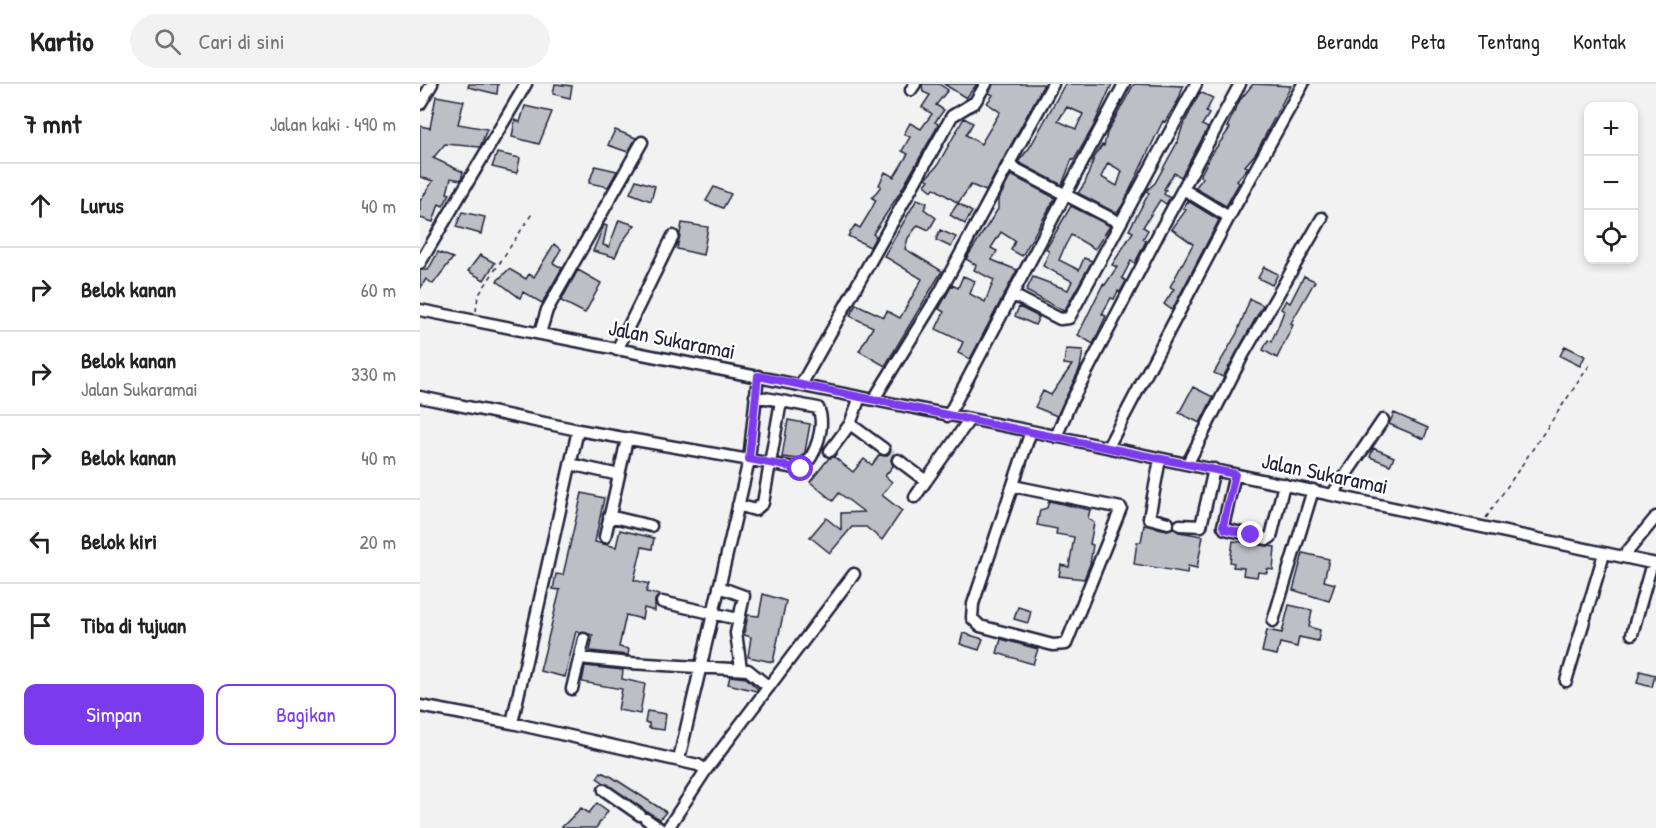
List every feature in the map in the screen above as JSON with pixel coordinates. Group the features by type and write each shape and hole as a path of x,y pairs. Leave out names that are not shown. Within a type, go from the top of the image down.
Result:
{"street":[{"path":"420,104 432,84"},
{"path":"420,263 526,84"},
{"path":"801,385 952,116 975,102 986,84"},
{"path":"874,399 940,292 1053,84"},
{"path":"948,416 1124,84"},
{"path":"1013,295 1060,319 1069,318 1196,84"},
{"path":"1056,437 1069,406 1238,87 1226,84"},
{"path":"1108,447 1229,217 1304,84"},
{"path":"540,333 547,310 642,142"},
{"path":"1008,165 1120,223"},
{"path":"1183,189 1229,217"},
{"path":"1188,463 1243,355 1322,218"},
{"path":"617,350 673,236"},
{"name":"Jalan Sukaramai","path":"420,310 1188,463 1604,554 1625,555 1654,564"},
{"path":"679,759 749,459 758,376"},
{"path":"420,397 578,430 801,469 810,458 818,440 821,416 818,408 755,396"},
{"path":"830,451 850,424 860,397"},
{"path":"738,505 755,510 761,507 781,401"},
{"path":"915,497 969,420"},
{"path":"1332,495 1383,420"},
{"path":"850,424 884,449"},
{"path":"512,723 578,430"},
{"path":"1013,486 1121,508 1066,644 1053,645 980,626 972,618 973,604 1031,431"},
{"path":"605,537 627,439"},
{"path":"1160,459 1149,518 1168,523"},
{"path":"898,460 926,481"},
{"path":"570,464 619,475"},
{"path":"1180,525 1201,526 1214,469"},
{"path":"1235,474 1223,526 1225,529 1256,537 1268,539 1271,537 1284,484"},
{"path":"1273,621 1313,490"},
{"path":"609,516 651,526"},
{"path":"1625,555 1656,517"},
{"path":"1566,681 1604,554"},
{"path":"1632,634 1654,564"},
{"path":"668,828 706,770 854,573"},
{"path":"719,588 744,596 738,619 737,643 741,669"},
{"path":"662,602 738,619"},
{"path":"572,689 584,639"},
{"path":"580,657 701,668 741,669 756,674 769,687"},
{"path":"420,706 679,759 706,770"},
{"path":"604,790 659,828"}],"path":[{"path":"474,321 478,296 533,212"},
{"path":"1485,521 1591,363"}],"building":[{"path":"469,84 498,84 497,94 468,87"},
{"path":"555,84 572,86 570,98 553,94"},
{"path":"922,84 939,84 948,90 936,105 944,110 935,122 938,124 936,129 899,194 873,234 876,236 870,247 848,236 855,225 860,228 871,210 876,200 872,198 881,186 879,185 885,172 894,177 908,154 902,151 910,137 904,134 910,123 921,129 932,114 922,107 930,95 923,92"},
{"path":"944,84 977,84 966,98"},
{"path":"993,84 1044,84 986,191 971,185 958,203 934,188 932,191 925,185 929,180 926,178 937,166 964,118 973,123 966,135 981,144 1000,112 987,103 993,95 989,93"},
{"path":"1065,84 1112,84 1093,127 1074,160 1072,159 1062,185 1018,162 1030,147","holes":["1067,107 1083,114 1076,129 1058,121"]},
{"path":"1134,84 1183,86 1179,99 1165,122 1163,121 1118,212 1078,193 1085,183 1094,158 1102,145 1104,146 1107,133","holes":["1108,163 1122,171 1117,186 1101,177"]},
{"path":"1253,84 1291,86 1256,153 1245,166 1248,167 1237,181 1239,183 1226,206 1195,188 1203,178 1200,176 1211,155 1230,128 1227,127 1240,100"},
{"path":"1200,92 1213,98 1206,112 1209,114 1202,125 1208,128 1181,177 1174,173 1164,189 1166,190 1164,194 1170,198 1166,204 1160,200 1143,227 1148,230 1143,239 1146,241 1135,263 1131,261 1122,278 1126,281 1120,292 1118,291 1114,299 1111,298 1102,314 1106,316 1093,344 1078,335 1103,284 1105,285 1117,267 1112,265 1133,232 1129,230 1149,193 1146,191 1155,183 1178,141"},
{"path":"436,96 464,101 458,124 487,129 480,147 445,144 433,158 463,172 461,180 451,178 447,193 450,194 443,206 439,204 433,222 420,218 420,201 433,181 420,177 420,126 430,128"},
{"path":"525,106 552,112 539,144 512,137 515,120 520,122"},
{"path":"615,130 636,138 628,152 608,145"},
{"path":"497,153 520,158 517,173 492,167"},
{"path":"595,166 617,171 608,187 589,183"},
{"path":"1011,175 1055,198 1022,256 1011,250 1015,241 1001,232 991,248 997,251 992,260 1017,270 970,359 958,353 963,342 936,329 944,312 939,309 952,285 958,288 963,276 975,281 970,294 985,302 994,280 974,270 976,265 966,259 998,209 998,201"},
{"path":"636,180 655,186 651,201 630,193"},
{"path":"714,187 731,194 723,208 706,201"},
{"path":"917,199 927,203 924,209 936,218 929,230 918,225 908,238 905,249 942,271 885,366 859,351 873,327 850,316 856,304 884,317 887,311 900,318 922,279 884,256"},
{"path":"1188,201 1219,220 1172,310 1164,304 1174,289 1170,287 1193,244 1172,229 1186,210 1183,208"},
{"path":"958,203 972,212 965,224 950,215"},
{"path":"1071,206 1110,226 1095,249 1071,235 1065,246 1059,260 1079,270 1084,258 1092,261 1064,311 1026,291 1033,277 1068,290 1072,281 1043,266 1049,252 1046,249"},
{"path":"462,212 485,217 481,234 456,227"},
{"path":"619,220 635,225 622,242 615,257 593,251 604,225 607,226 603,245 609,247"},
{"path":"682,223 708,227 703,255 677,249"},
{"path":"940,230 956,237 951,247 936,240"},
{"path":"554,244 561,249 553,263 562,268 542,303 523,292 520,298 497,281 509,269 526,279 529,274 534,277"},
{"path":"438,252 453,258 433,284 426,279 420,289 420,270 428,270"},
{"path":"480,255 495,263 484,280 468,271"},
{"path":"1264,267 1278,274 1272,285 1258,278"},
{"path":"578,270 601,283 585,313 561,301"},
{"path":"1304,276 1315,281 1291,323 1293,325 1277,358 1263,350 1268,340 1271,342 1278,327 1284,311 1281,309 1286,300 1290,303"},
{"path":"1250,299 1263,305 1223,377 1214,373 1237,333"},
{"path":"1019,307 1039,317 1035,325 1015,316"},
{"path":"1565,346 1585,356 1580,366 1560,356"},
{"path":"1066,349 1083,350 1080,368 1057,416 1035,407 1043,391 1051,395 1072,365 1064,364"},
{"path":"1193,387 1213,397 1200,423 1179,413"},
{"path":"1394,413 1428,428 1424,439 1389,424"},
{"path":"788,420 810,424 805,452 800,459 782,457"},
{"path":"1373,448 1394,457 1390,465 1370,457"},
{"path":"891,452 893,466 885,476 892,482 882,495 902,511 882,540 866,527 852,527 830,553 810,537 826,518 841,530 841,513 864,512 839,493 833,501 810,482 829,458 834,457 853,472 864,459 872,465 879,455 886,456"},
{"path":"582,493 604,498 595,542 616,547 620,530 654,538 652,549 642,547 634,580 649,584 646,592 659,595 655,600 655,611 644,608 642,619 626,615 619,647 629,649 628,655 590,651 593,635 576,631 565,677 540,671 560,590 553,589 556,574 563,575"},
{"path":"1049,501 1090,510 1088,518 1094,523 1090,544 1093,545 1090,564 1084,579 1059,576 1061,565 1069,567 1074,537 1056,534 1057,529 1037,525 1040,510 1047,508"},
{"path":"1144,525 1167,530 1173,528 1179,532 1203,536 1197,568 1188,566 1187,573 1134,564 1137,542 1141,542"},
{"path":"1233,541 1250,543 1255,541 1261,545 1275,547 1273,570 1267,569 1267,573 1258,572 1257,577 1243,575 1244,568 1233,567 1234,563 1230,562"},
{"path":"1303,553 1329,559 1324,581 1335,584 1329,601 1293,590"},
{"path":"763,594 786,601 773,662 748,657 751,637 744,635 748,615 759,616"},
{"path":"1289,605 1312,610 1309,627 1320,630 1318,641 1299,637 1297,647 1280,643 1277,655 1262,652 1267,630 1282,633"},
{"path":"1018,607 1031,611 1028,623 1014,619"},
{"path":"963,633 983,639 979,650 960,644"},
{"path":"1001,639 1038,649 1033,664 997,653"},
{"path":"585,666 623,670 622,679 645,684 640,714 618,710 622,689 582,682"},
{"path":"1640,671 1655,675 1652,687 1637,683"},
{"path":"730,676 746,678 758,689 756,691 728,684"},
{"path":"647,711 666,714 664,730 649,728 649,723 645,723"},
{"path":"601,772 666,812 660,819 647,812 597,778"},
{"path":"597,803 608,811 596,828 561,828 581,808 589,813"}],"tunnel":[{"path":"884,449 898,460"}],"route":[{"path":"801,469 769,465 749,459 758,376 1235,474 1223,526 1225,529 1251,535"}]}
